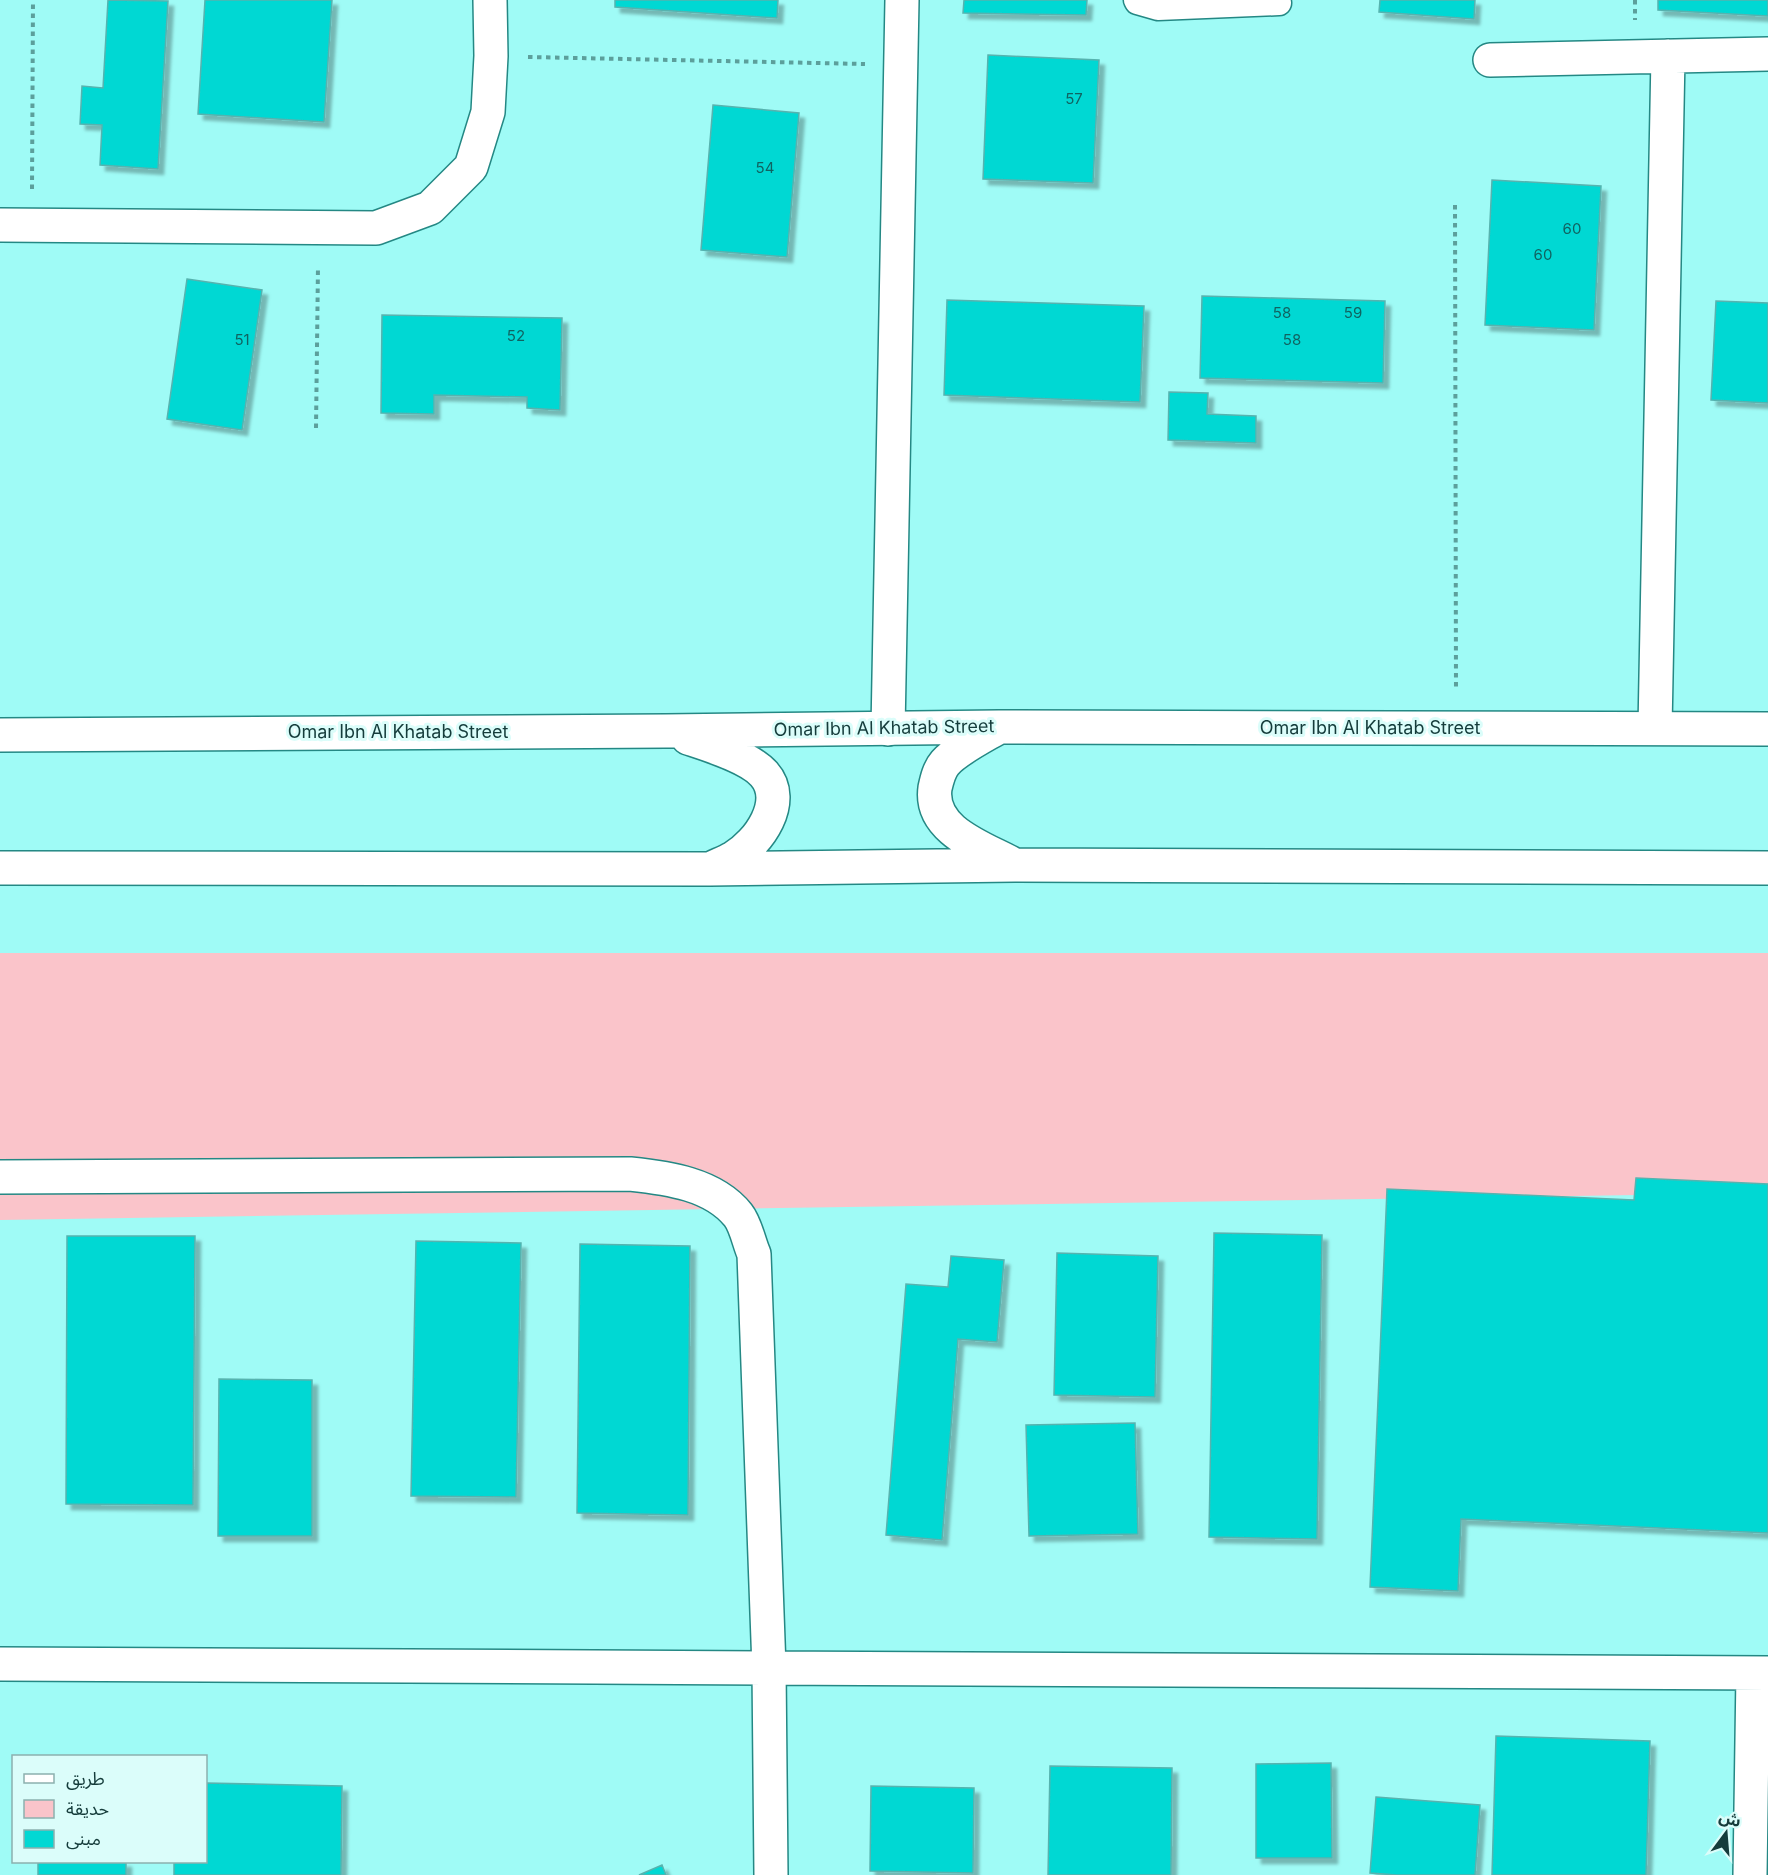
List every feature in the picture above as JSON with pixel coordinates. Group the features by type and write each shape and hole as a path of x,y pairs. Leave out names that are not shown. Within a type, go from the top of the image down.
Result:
{"street":[{"path":"16,225 376,228 430,208 471,167 488,112 491,56 490,0"},
{"path":"888,729 902,0"},
{"path":"1490,60 1768,54"},
{"path":"1655,729 1668,56"},
{"path":"999,727 945,763 938,774 934,798 940,818 948,826 972,843 1016,865"},
{"name":"Omar Ibn Al Khatab Street","path":"0,735 999,727 1768,729"},
{"path":"666,731 722,750 762,772 771,783 774,794 773,808 753,842 734,857 710,869"},
{"path":"0,868 710,869 1016,865 1768,868"},
{"path":"0,1177 630,1174 663,1177 690,1185 716,1197 738,1216 754,1254 769,1668 771,1875"},
{"path":"0,1664 1760,1673 1750,1875"}],"lane":[{"path":"1136,0 1137,3 1158,8 1279,3"}],"path":[{"path":"16,225 33,0"},
{"path":"491,56 901,65"},
{"path":"1455,205 1456,728"},
{"path":"316,428 318,226"}],"green space":[{"path":"0,953 1768,953 1768,1193 0,1220"}],"building":[{"path":"108,0 168,1 158,169 100,165 102,125 80,124 82,86 103,88"},
{"path":"205,0 332,0 324,122 198,114"},
{"path":"615,0 778,0 777,18 615,7"},
{"path":"964,0 1087,0 1086,15 963,13"},
{"path":"1380,0 1475,0 1474,19 1379,12"},
{"path":"1658,0 1768,0 1768,16 1658,10"},
{"path":"988,55 1099,60 1093,183 983,179"},
{"path":"713,105 799,113 787,257 701,250"},
{"path":"1492,180 1601,186 1594,330 1485,325"},
{"path":"187,279 262,290 242,430 167,419"},
{"path":"1202,296 1385,301 1383,383 1200,378"},
{"path":"947,300 1144,306 1140,402 944,395"},
{"path":"1716,301 1768,303 1768,403 1711,400"},
{"path":"382,315 562,318 560,410 527,408 527,397 434,395 434,414 381,413"},
{"path":"1169,392 1208,393 1207,414 1256,416 1256,443 1168,440"},
{"path":"1636,1178 1768,1184 1768,1533 1461,1519 1458,1591 1370,1587 1387,1189 1634,1200"},
{"path":"1214,1233 1322,1235 1317,1539 1209,1537"},
{"path":"67,1236 195,1236 193,1505 66,1504"},
{"path":"416,1241 521,1243 516,1497 411,1496"},
{"path":"580,1244 690,1246 688,1515 577,1513"},
{"path":"1057,1253 1158,1256 1155,1397 1054,1395"},
{"path":"951,1256 1004,1260 997,1342 958,1339 942,1540 886,1535 906,1284 948,1287"},
{"path":"219,1379 312,1380 312,1536 218,1536"},
{"path":"1135,1423 1138,1534 1029,1536 1026,1425"},
{"path":"1496,1736 1650,1741 1646,1875 1492,1875"},
{"path":"1331,1763 1332,1858 1256,1858 1256,1764"},
{"path":"1050,1766 1172,1768 1171,1875 1048,1875"},
{"path":"207,1783 342,1786 341,1875 174,1875 174,1863 207,1863"},
{"path":"871,1786 974,1788 973,1873 870,1871"},
{"path":"1376,1797 1480,1805 1475,1875 1370,1873"},
{"path":"38,1863 126,1863 126,1875 38,1875"},
{"path":"662,1865 666,1875 639,1875"}]}
